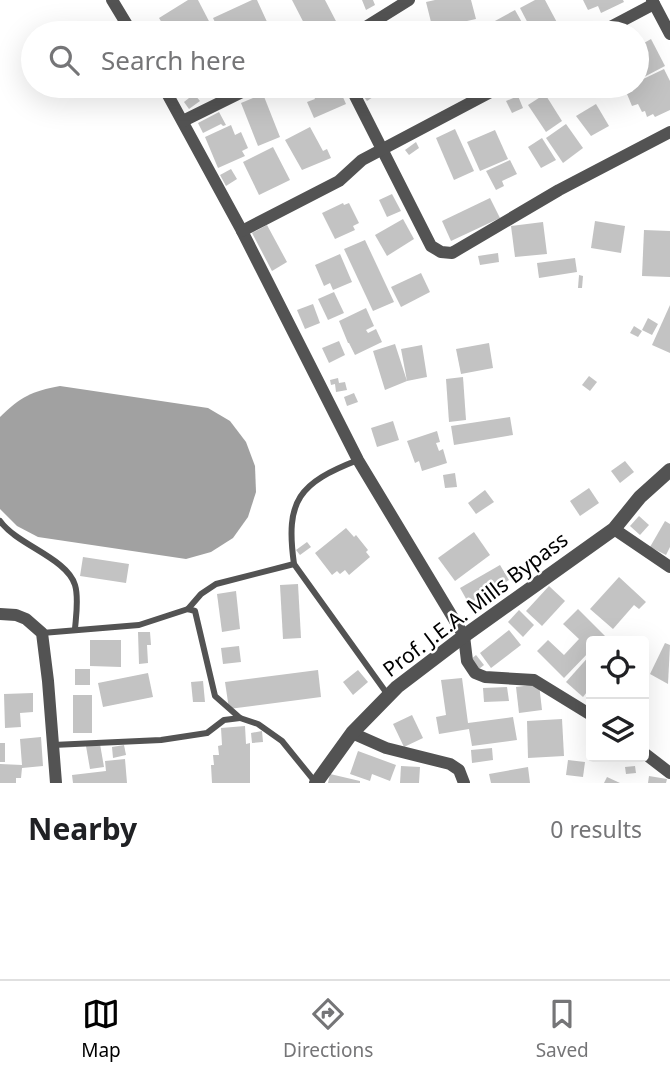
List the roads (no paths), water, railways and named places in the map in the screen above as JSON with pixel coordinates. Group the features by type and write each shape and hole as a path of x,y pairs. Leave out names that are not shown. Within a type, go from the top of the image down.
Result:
{"street":[{"path":"113,0 125,21"},
{"path":"375,21 409,0"},
{"path":"620,21 653,2 670,34"},
{"path":"170,98 242,231 358,460 464,636 467,661 475,673 485,677 534,680 586,712"},
{"path":"183,121 230,98"},
{"path":"356,98 431,247 441,252 452,253 559,191 670,132"},
{"path":"242,231 339,181 362,160 480,98"},
{"name":"Prof. J.E.A. Mills Bypass","path":"316,783 352,733 388,695 464,636 614,529 640,497 670,470"},
{"path":"614,529 670,567"},
{"path":"0,614 26,619 41,634 56,783"},
{"path":"352,733 386,748 450,764 459,770 464,783"},
{"path":"649,757 670,773"}],"lane":[{"path":"358,460 313,481 294,507 290,540 294,564 388,695"},
{"path":"0,521 11,533 57,563 74,580 77,588 75,629"},
{"path":"41,634 139,625 188,609 201,594 216,584 294,564"},
{"path":"188,609 195,611 215,696 240,718 258,724 282,741 316,783"},
{"path":"53,744 161,740 207,733 224,720 240,718"}]}
